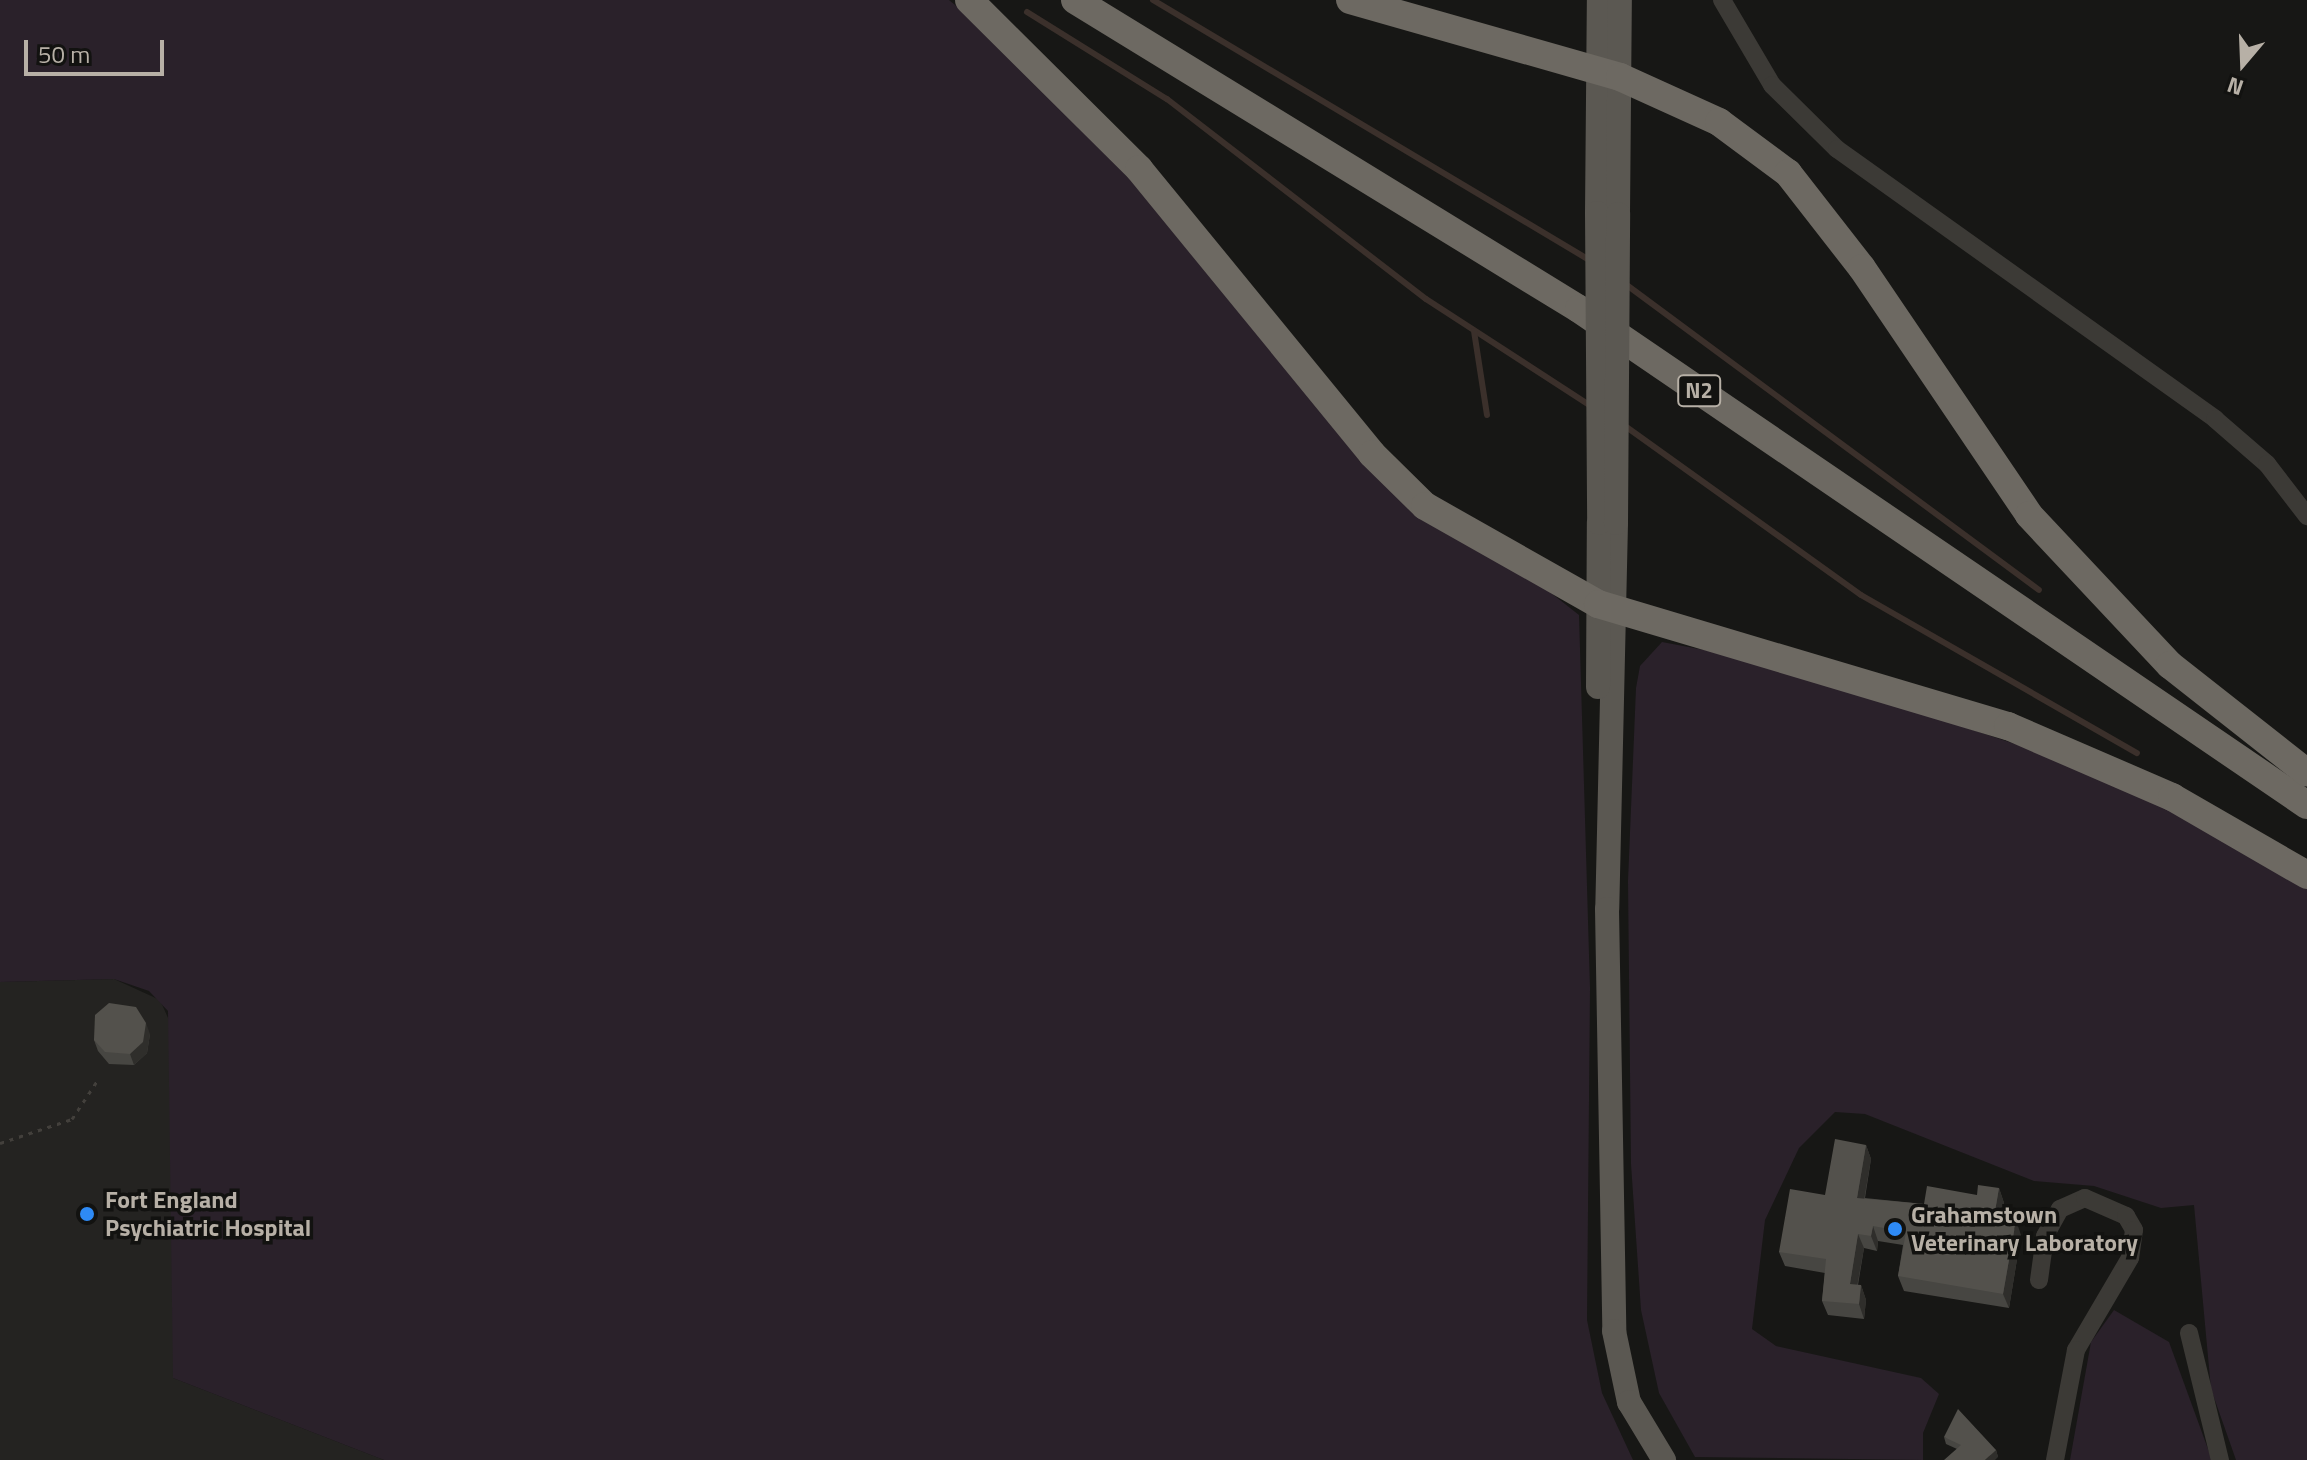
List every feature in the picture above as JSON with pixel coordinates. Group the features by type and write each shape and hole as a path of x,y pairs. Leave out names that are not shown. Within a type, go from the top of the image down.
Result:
{"highway":[{"path":"969,0 1139,169 1396,481 1453,524 1606,606 2008,726 2172,797 2307,875"},
{"name":"N2","path":"1075,0 1579,309 2307,805"},
{"path":"1350,0 1609,74 1719,122 1788,173 1862,268 2029,515 2170,665 2307,773"}],"main road":[{"path":"1599,0 1609,74"},
{"path":"1620,0 1609,74 1607,214 1607,909 1614,1331 1629,1402 1664,1460"}],"street":[{"path":"1722,0 1772,85 1837,149 2215,419 2267,464 2307,516"},
{"path":"2039,1280 2045,1236 2060,1209 2085,1198 2126,1216 2134,1230 2130,1258 2076,1350 2055,1460"},
{"path":"2189,1333 2220,1460"}],"path":[{"path":"0,1143 72,1119 99,1078"}],"shaded area":[{"path":"0,0 949,0 1051,84 1332,421 1579,615 1590,988 1587,1320 1602,1393 1633,1460 384,1460 173,1378 168,1011 149,991 114,979 0,982"},
{"path":"1662,642 1768,662 2030,749 2164,807 2307,886 2307,1460 2236,1460 2211,1389 2194,1205 2161,1208 2094,1186 2034,1181 1865,1114 1835,1112 1799,1148 1765,1220 1752,1329 1776,1346 1921,1378 1939,1394 1923,1433 1923,1460 1695,1457 1659,1393 1641,1310 1631,1164 1628,881 1636,688 1640,666"},
{"name":"Fort England Psychiatric Hospital","path":"114,979 160,1000 173,1029 173,1378 384,1460 0,1460 0,982"},
{"path":"2114,1310 2169,1342 2212,1460 2070,1460 2091,1342"}],"building":[{"path":"109,1003 136,1007 146,1023 143,1042 130,1054 105,1052 94,1040 95,1015"},
{"name":"Grahamstown Veterinary Laboratory","path":"1835,1139 1866,1145 1857,1198 1924,1204 1927,1186 1977,1195 1978,1185 1999,1188 1994,1217 2016,1220 2003,1294 1898,1276 1906,1232 1873,1226 1871,1236 1858,1234 1850,1284 1861,1285 1859,1304 1822,1301 1826,1259 1779,1252 1790,1189 1825,1195"},
{"path":"1958,1409 1996,1450 1985,1460 1944,1460 1961,1445 1944,1437"}],"waterway":[{"path":"1153,0 1591,261"},
{"path":"1027,12 1167,99 1426,299 1591,406"},
{"path":"1624,283 2039,590"},
{"path":"1474,331 1487,415"},
{"path":"1625,426 1861,595 2137,753"}],"place":[{"name":"Fort England Psychiatric Hospital","path":"87,1214"},
{"name":"Grahamstown Veterinary Laboratory","path":"1895,1229"}]}
